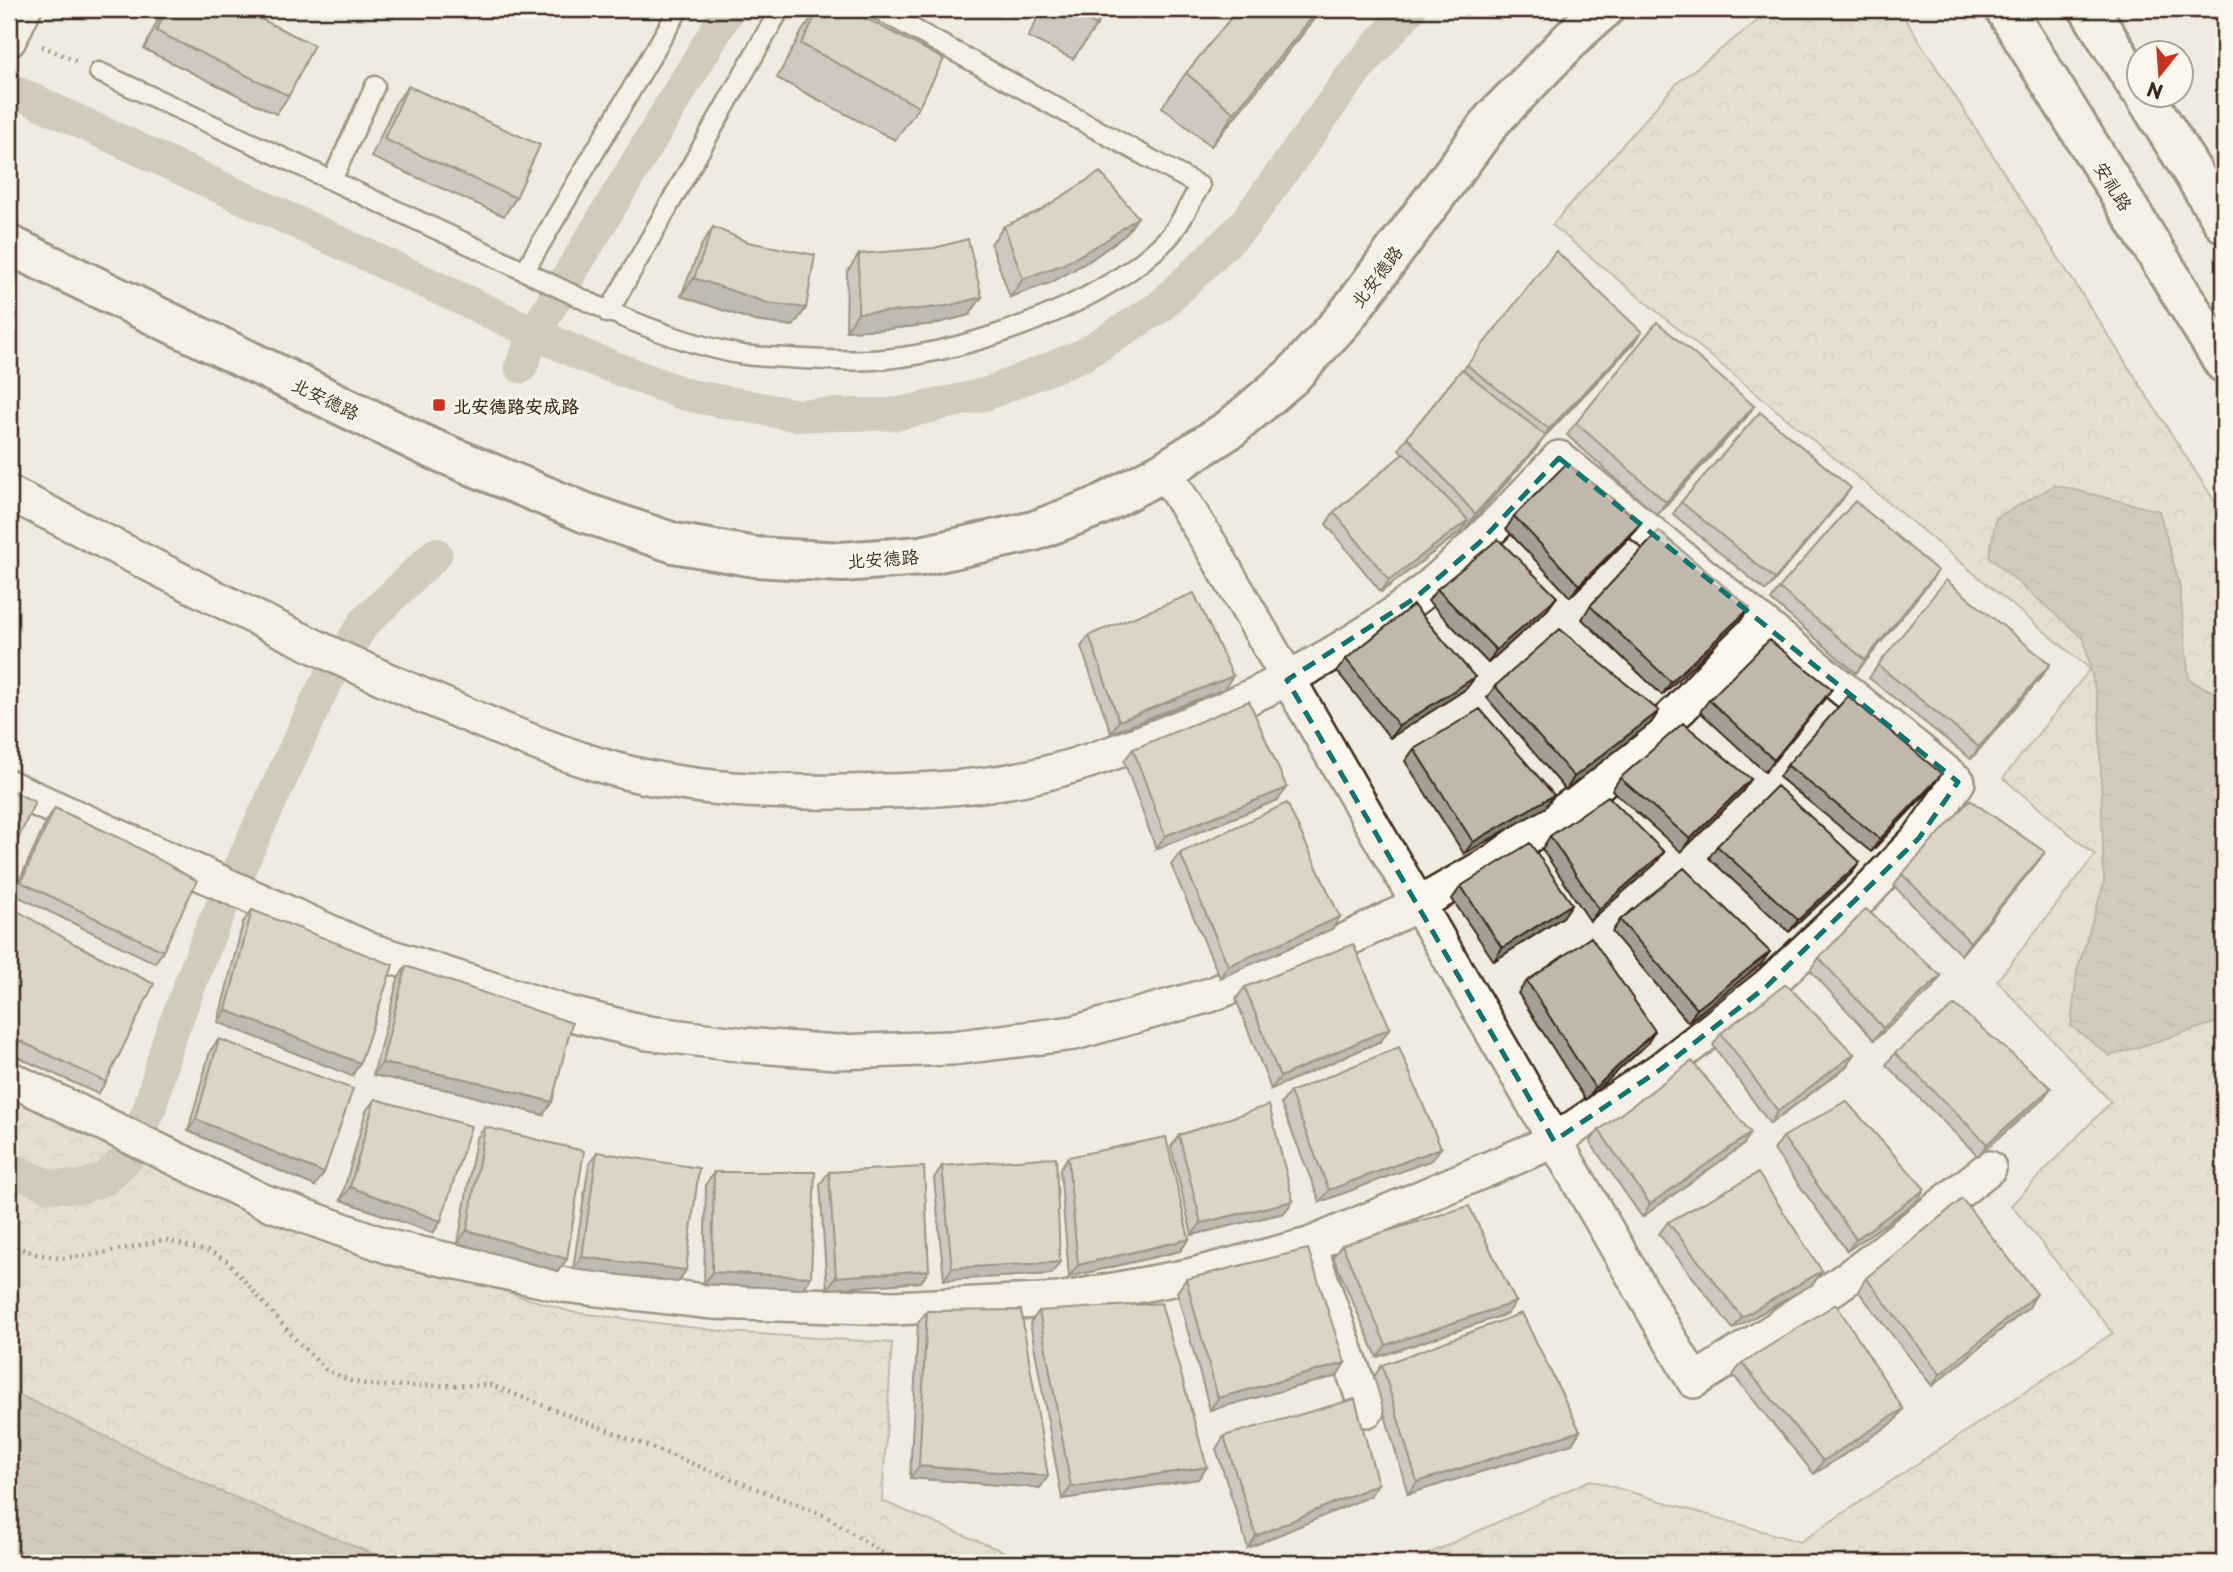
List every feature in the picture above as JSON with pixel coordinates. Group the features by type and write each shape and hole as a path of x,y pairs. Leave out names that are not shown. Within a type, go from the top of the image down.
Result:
{"street":[{"name":"北安德路","path":"9,245 426,446 586,513 674,542 755,557 842,562 921,556 1034,531 1099,506 1164,471 1230,429 1292,376 1344,319 1493,119 1604,9"},
{"name":"安礼路","path":"2005,9 2224,363"},
{"path":"2089,9 2124,65"},
{"path":"2153,108 2224,223"},
{"path":"9,493 374,674 500,729 605,766 701,788 812,793 934,791 1030,777 1106,756 1192,723 1287,680 1415,598 1479,543 1559,458 1958,782 1919,838 1855,904 1768,986 1661,1069 1554,1141 1309,1245 1189,1276 1059,1300 894,1308 713,1302 564,1285 393,1248 263,1201 9,1078"},
{"path":"1164,471 1213,550 1694,1381 1776,1329 1867,1264 1989,1168"},
{"path":"9,787 370,950 567,1013 648,1033 745,1045 837,1052 952,1048 1074,1033 1210,995 1330,948 1417,905 1494,861 1589,793 1681,708 1761,622"},
{"path":"1309,1245 1367,1410"}],"lane":[{"path":"525,271 679,9"},
{"path":"608,313 780,9"},
{"path":"99,72 525,271 608,313 673,336 739,354 821,360 885,359 1001,335 1125,274 1169,236 1200,186 877,9"},
{"path":"331,180 375,86"}],"path":[{"path":"15,27 79,62"},
{"path":"9,1244 36,1254 61,1258 94,1255 164,1240 211,1252 227,1261 325,1369 351,1381 377,1386 491,1385 824,1516 898,1563"}],"highlighted area":[{"path":"1559,458 1958,782 1919,838 1767,986 1661,1069 1554,1141 1287,680 1415,598 1479,543"}],"green space":[{"path":"1773,9 1899,9 2224,516 2224,1563 1408,1563 1590,1480 1800,1542 2113,1333 2011,1205 2111,1102 1997,981 2095,855 2003,778 2090,669 1552,225 1677,83"},
{"path":"9,1085 398,1259 572,1312 728,1332 892,1343 882,1501 1031,1563 395,1563 219,1491 9,1390"}],"water":[{"path":"2055,485 2159,511 2179,583 2189,680 2224,697 2224,1020 2110,1056 2071,1026 2077,971 2104,883 2099,708 2084,639 1989,557 1996,518"},
{"path":"9,1390 219,1491 395,1563 9,1563"}],"building":[{"path":"167,9 240,9 314,45 289,96 156,31"},
{"path":"819,9 848,9 944,59 919,107 801,44"},
{"path":"1062,9 1105,9 1097,25"},
{"path":"1238,9 1319,9 1234,113 1186,73"},
{"path":"408,86 540,145 516,198 384,139"},
{"path":"1100,172 1138,217 1105,241 1064,264 1023,279 1004,226 1039,211"},
{"path":"713,227 748,242 815,255 806,308 768,303 694,278"},
{"path":"968,239 982,297 947,306 858,313 859,254 934,248"},
{"path":"1556,251 1642,332 1549,429 1467,365"},
{"path":"1657,322 1754,406 1666,502 1576,423"},
{"path":"1462,369 1546,436 1475,514 1407,437"},
{"path":"1760,412 1851,488 1775,579 1681,502"},
{"path":"1404,453 1468,520 1389,580 1334,512"},
{"path":"1567,463 1642,522 1579,585 1514,516"},
{"path":"1855,501 1938,571 1865,660 1779,588"},
{"path":"1659,531 1750,608 1671,682 1590,606"},
{"path":"1498,539 1557,597 1496,650 1437,589"},
{"path":"1946,580 2050,664 1979,747 1878,665"},
{"path":"1194,593 1233,676 1119,721 1089,635"},
{"path":"1413,605 1475,677 1399,726 1346,659"},
{"path":"1560,629 1659,711 1574,777 1495,686"},
{"path":"1769,640 1832,689 1774,760 1709,700"},
{"path":"1848,696 1942,774 1880,839 1787,765"},
{"path":"1249,701 1287,788 1165,836 1133,749"},
{"path":"1480,709 1554,795 1473,842 1414,749"},
{"path":"1683,723 1751,779 1690,839 1620,778"},
{"path":"1777,786 1860,862 1798,920 1717,846"},
{"path":"9,789 35,802 9,859"},
{"path":"1608,796 1664,852 1599,909 1550,836"},
{"path":"1970,800 2045,852 1970,942 1902,874"},
{"path":"1287,803 1340,917 1228,966 1180,853"},
{"path":"55,808 124,840 197,881 163,951 21,882"},
{"path":"1530,843 1572,904 1502,948 1461,886"},
{"path":"1684,868 1770,952 1697,1009 1620,920"},
{"path":"9,906 75,944 154,984 106,1082 9,1036"},
{"path":"1866,909 1941,976 1883,1028 1819,958"},
{"path":"252,910 393,965 360,1063 226,1010"},
{"path":"1591,937 1655,1031 1595,1088 1527,981"},
{"path":"1353,944 1390,1028 1280,1077 1245,987"},
{"path":"406,966 572,1023 552,1102 466,1079 382,1063"},
{"path":"1786,984 1854,1054 1778,1111 1721,1033"},
{"path":"1955,1005 2051,1088 1987,1144 1895,1053"},
{"path":"219,1039 353,1089 324,1173 196,1119"},
{"path":"1399,1047 1441,1148 1329,1190 1290,1092"},
{"path":"1692,1061 1751,1133 1650,1204 1599,1130"},
{"path":"375,1099 471,1126 441,1221 350,1187"},
{"path":"1846,1101 1925,1189 1856,1239 1783,1137"},
{"path":"1269,1105 1293,1201 1201,1223 1179,1135"},
{"path":"485,1127 584,1151 567,1259 467,1230"},
{"path":"1166,1137 1189,1239 1078,1265 1068,1157"},
{"path":"597,1152 699,1168 686,1270 582,1257"},
{"path":"1056,1157 1060,1262 952,1268 942,1166"},
{"path":"924,1167 929,1270 836,1277 829,1172"},
{"path":"714,1172 815,1172 811,1277 712,1272"},
{"path":"1758,1173 1822,1271 1742,1317 1668,1222"},
{"path":"1962,1199 2037,1294 1940,1374 1866,1278"},
{"path":"1469,1206 1516,1302 1386,1345 1342,1245"},
{"path":"1308,1249 1345,1363 1218,1398 1186,1279"},
{"path":"1161,1303 1207,1467 1071,1487 1039,1311"},
{"path":"1836,1304 1903,1409 1823,1461 1742,1363"},
{"path":"1021,1310 1048,1476 919,1466 927,1311"},
{"path":"1522,1313 1580,1431 1417,1482 1382,1365"},
{"path":"1355,1399 1378,1484 1256,1536 1224,1436"}],"waterway":[{"path":"521,367 535,332 729,9"},
{"path":"9,89 584,356 687,395 796,415 897,414 986,394 1083,355 1160,307 1244,225 1356,70 1410,9"},
{"path":"9,1168 49,1186 81,1187 105,1179 129,1156 150,1107 168,1042 211,930 323,688 364,623 436,554"}],"place":[{"name":"北安德路安成路","path":"439,405"}]}
